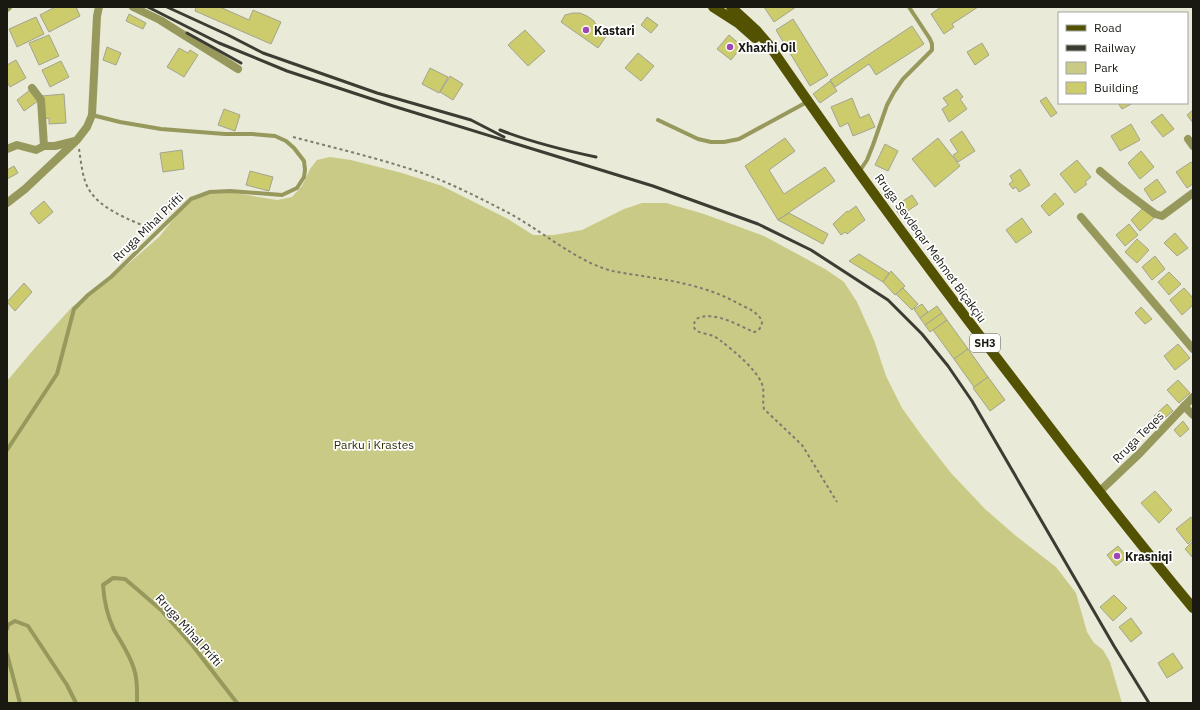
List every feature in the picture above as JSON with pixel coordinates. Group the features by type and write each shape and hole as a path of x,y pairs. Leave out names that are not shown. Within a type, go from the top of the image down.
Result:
{"main road":[{"name":"SH3","path":"713,7 738,23 786,70"},
{"name":"SH3","path":"731,7 757,31 769,45 786,70"},
{"name":"Rruga Sevdeqar Mehmet Biçakçiu","path":"786,70 954,302 1099,492 1193,608"}],"street":[{"path":"7,203 25,189 77,140 88,127 92,115 97,16 99,7"},
{"path":"134,7 160,20 238,69"},
{"path":"32,88 41,100 44,146"},
{"path":"1188,139 1193,146"},
{"path":"7,149 17,145 36,150 44,146 55,146 77,140"},
{"path":"1100,171 1118,187 1155,214 1162,216 1193,193"},
{"path":"1081,217 1193,349"},
{"name":"Rruga Teqes","path":"1099,492 1140,454 1193,397"},
{"path":"1184,406 1193,415"}],"lane":[{"path":"859,172 867,160 887,105 894,92 903,79 932,50 930,39 909,7"},
{"path":"658,120 698,139 724,142 739,139 808,101"},
{"name":"Rruga Mihal Prifti","path":"7,450 57,374 74,309 88,295 111,277 192,198 210,192 230,191 282,195 297,188 304,177 304,160 286,141 275,136 161,129 120,122 92,115"},
{"name":"Rruga Mihal Prifti","path":"137,703 137,687 134,668 107,613 104,599 103,585 113,578 125,579 161,610 193,646 237,703"},
{"path":"7,629 8,625 15,621 28,626 67,685 76,703"},
{"path":"7,654 20,703"}],"path":[{"path":"290,136 408,168 460,189 505,210 596,265 614,271 661,278 706,289 726,297 755,312 762,321 760,328 754,332 720,318 705,316 696,319 694,328 697,332 714,336 721,340 753,371 762,383 764,409 802,445 837,502"},
{"path":"77,140 83,174 93,195 101,203 117,213 158,232"}],"green space":[{"name":"Parku i Krastes","path":"330,157 351,160 402,173 442,186 508,219 533,235 554,235 582,230 624,209 642,203 666,203 704,214 764,236 825,269 844,282 857,302 874,340 886,376 902,408 922,436 951,473 985,509 1016,536 1056,567 1076,593 1087,632 1094,643 1103,650 1110,662 1122,703 7,703 7,381 72,307 113,277 159,237 181,210 193,200 211,194 229,192 277,200 292,197 302,186 310,169 317,160"}],"building":[{"path":"55,7 76,7 80,16 49,32 40,15"},
{"path":"196,7 220,7 249,20 253,10 281,22 271,44 195,11"},
{"path":"764,7 796,7 774,22"},
{"path":"941,7 978,7 952,24 954,27 944,34 931,14"},
{"name":"Kastari","path":"580,13 587,16 594,21 600,32 607,35 598,48 561,22 565,15"},
{"path":"129,14 146,23 143,29 126,21"},
{"path":"36,17 44,34 17,47 9,29"},
{"path":"647,17 658,25 651,33 641,25"},
{"path":"793,19 828,75 810,86 776,30"},
{"path":"912,26 924,44 876,75 869,64 835,87 830,80"},
{"path":"525,30 545,51 528,66 508,45"},
{"path":"49,35 59,56 39,65 29,43"},
{"name":"Xhaxhi Oil","path":"729,35 742,46 731,60 717,49"},
{"path":"982,43 989,55 975,65 967,52"},
{"path":"107,47 121,53 116,65 103,60"},
{"path":"179,48 188,53 190,50 198,55 184,77 167,67"},
{"path":"638,53 654,66 641,81 625,68"},
{"path":"16,60 26,78 10,87 7,82 7,65"},
{"path":"61,61 69,77 50,87 42,70"},
{"path":"430,68 448,77 439,93 422,84"},
{"path":"450,76 463,84 453,100 440,92"},
{"path":"830,81 837,91 820,103 813,94"},
{"path":"957,89 963,97 960,99 967,109 949,122 942,109 948,105 943,98"},
{"path":"30,90 38,101 24,111 17,100"},
{"path":"64,94 66,123 49,124 49,118 44,119 42,96"},
{"path":"1046,97 1057,113 1051,117 1040,101"},
{"path":"852,98 860,118 869,114 875,127 853,136 848,123 840,127 831,107"},
{"path":"1119,104 1131,104 1122,109"},
{"path":"224,109 240,115 235,131 218,125"},
{"path":"1193,110 1193,123 1187,115"},
{"path":"1162,114 1174,129 1163,137 1151,122"},
{"path":"1131,124 1140,140 1120,151 1111,136"},
{"path":"962,131 975,151 958,162 953,155 958,152 950,140"},
{"path":"785,138 795,151 769,170 784,194 825,167 835,181 778,220 745,166"},
{"path":"938,138 960,166 935,187 912,159"},
{"path":"885,144 898,151 888,171 875,165"},
{"path":"182,150 184,169 163,172 160,153"},
{"path":"1141,151 1154,167 1140,179 1128,163"},
{"path":"1077,160 1091,177 1085,182 1087,184 1075,193 1060,174"},
{"path":"1191,162 1193,164 1193,184 1187,188 1176,172"},
{"path":"14,166 18,173 7,179 7,170"},
{"path":"1020,169 1030,185 1019,192 1016,187 1013,189 1009,184 1013,181 1010,176"},
{"path":"250,171 273,177 269,191 246,185"},
{"path":"1157,179 1166,192 1152,201 1144,189"},
{"path":"1055,193 1064,204 1049,216 1041,206"},
{"path":"912,195 918,204 900,216 894,207"},
{"path":"44,201 53,212 39,224 30,213"},
{"path":"856,206 865,220 847,234 845,232 841,235 833,224 847,211 848,212"},
{"path":"1144,207 1154,218 1140,231 1131,220"},
{"path":"789,213 828,234 823,244 778,220"},
{"path":"1022,218 1032,232 1016,243 1006,230"},
{"path":"1129,224 1138,235 1125,246 1116,235"},
{"path":"1175,233 1188,248 1177,256 1164,243"},
{"path":"1137,239 1149,250 1137,263 1125,252"},
{"path":"859,254 889,273 883,282 849,261"},
{"path":"1155,256 1165,269 1152,280 1142,267"},
{"path":"891,271 905,286 895,295 883,282"},
{"path":"1169,272 1181,284 1169,295 1158,282"},
{"path":"24,283 32,292 15,311 7,302"},
{"path":"903,288 918,304 912,310 896,294"},
{"path":"1184,288 1193,298 1193,305 1182,315 1170,300"},
{"path":"922,304 928,312 920,318 914,309"},
{"path":"937,306 942,313 925,325 920,318"},
{"path":"1141,307 1152,319 1145,324 1135,313"},
{"path":"942,313 947,320 930,332 925,325"},
{"path":"947,320 968,349 954,359 933,330"},
{"path":"1178,344 1190,358 1175,370 1164,356"},
{"path":"968,349 988,377 974,387 954,359"},
{"path":"988,377 1005,400 990,411 973,388"},
{"path":"1178,380 1190,393 1179,403 1167,390"},
{"path":"1167,404 1173,411 1159,423 1154,416"},
{"path":"1183,421 1189,429 1180,437 1174,430"},
{"path":"1155,491 1172,510 1159,523 1141,503"},
{"path":"1191,517 1193,519 1193,539 1188,544 1176,529"},
{"path":"1193,541 1193,558 1185,549"},
{"name":"Krasniqi","path":"1118,546 1127,557 1116,566 1107,555"},
{"path":"1114,595 1127,608 1113,621 1100,607"},
{"path":"1131,618 1142,633 1131,642 1119,627"},
{"path":"1173,653 1183,668 1167,678 1158,663"}],"railway":[{"path":"148,7 219,43 287,71 393,106 653,186 758,224 811,250 888,300 922,334 948,366 972,401 1114,646 1149,703"},
{"path":"167,7 263,53 377,93 471,120 504,137"},
{"path":"187,33 241,63"},
{"path":"500,130 571,152 596,157"}],"place":[{"name":"Kastari","path":"586,30"},
{"name":"Xhaxhi Oil","path":"730,47"},
{"name":"Krasniqi","path":"1117,556"}]}
